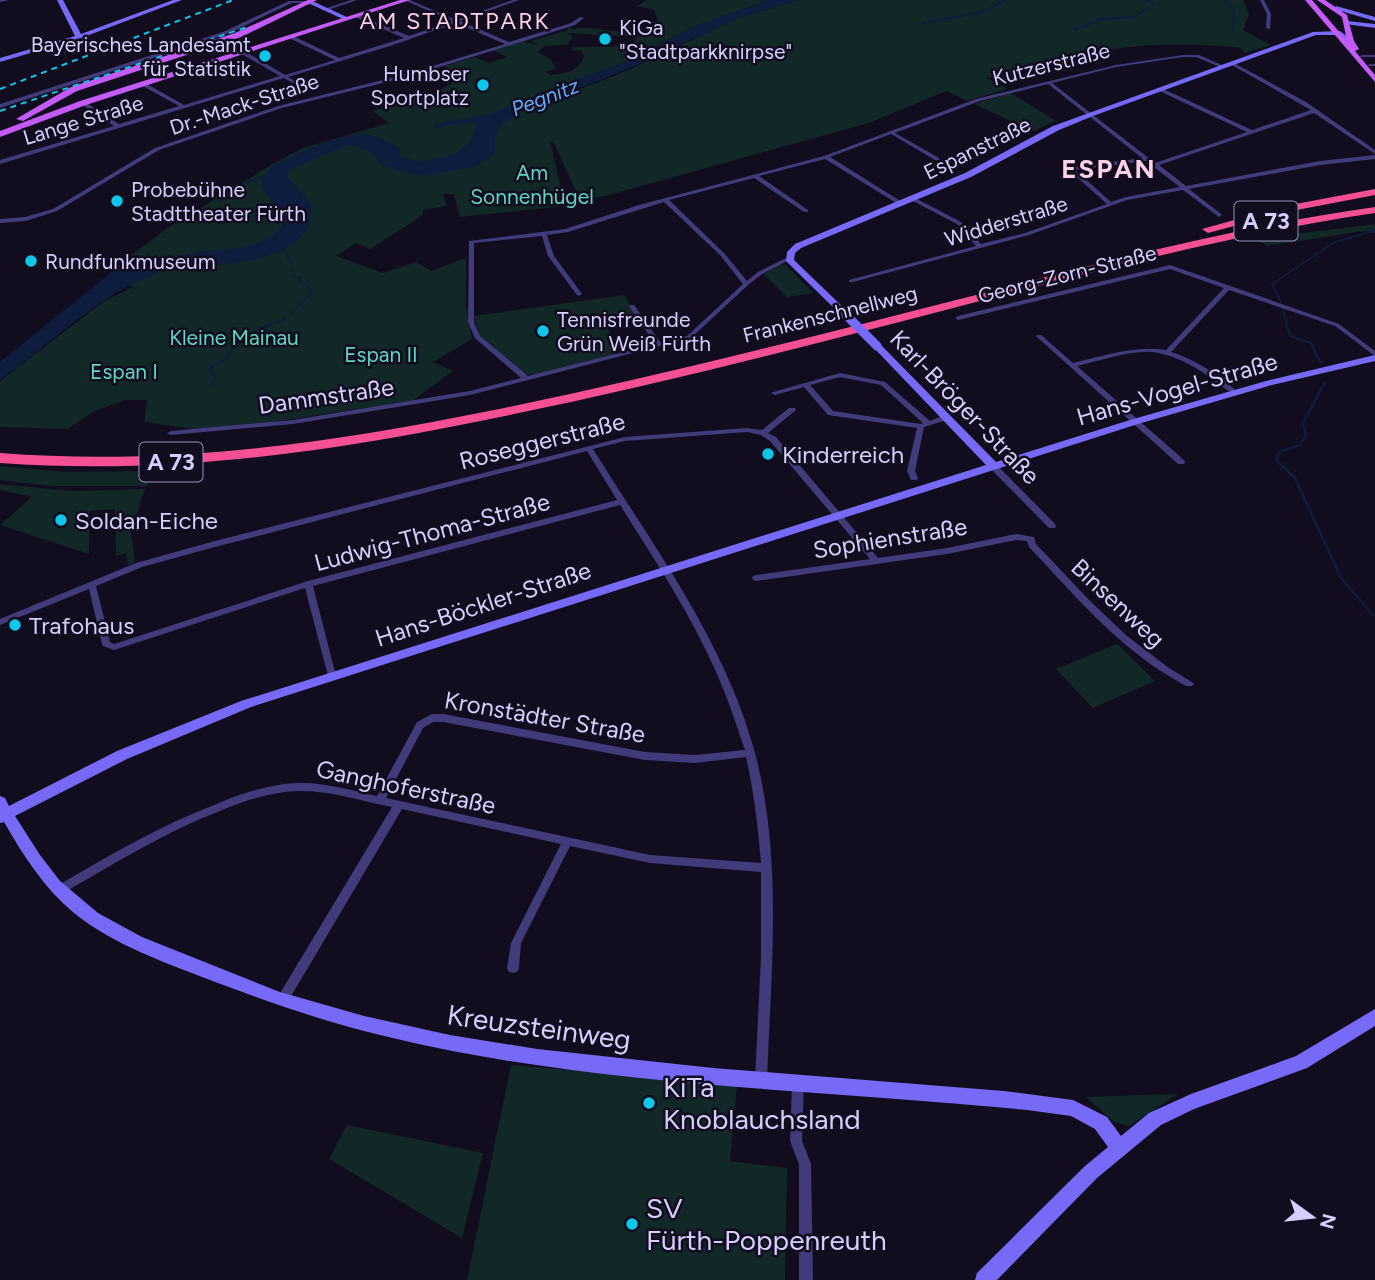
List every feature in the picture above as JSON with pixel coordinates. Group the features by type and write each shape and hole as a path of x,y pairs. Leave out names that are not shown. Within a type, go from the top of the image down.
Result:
{"highway":[{"path":"1162,248 1183,235 1285,209 1375,192"},
{"name":"Frankenschnellweg","path":"0,448 83,455 189,452 311,439 399,424 613,380 1284,218 1375,203"},
{"name":"Frankenschnellweg","path":"0,458 85,464 179,462 256,455 413,430 668,376 1162,248 1375,210"},
{"path":"1162,248 1375,222"}],"main road":[{"path":"0,131 10,130 83,103 406,0"},
{"path":"1308,0 1373,67"},
{"path":"1320,0 1345,16 1347,23 1343,37"},
{"path":"0,131 74,89 255,28 315,2"},
{"path":"1319,12 1322,7 1336,8"},
{"path":"1319,12 1347,23"},
{"path":"1343,37 1375,80"}],"street":[{"path":"0,1 7,0"},
{"path":"60,0 79,37"},
{"path":"0,60 79,37 179,0"},
{"path":"326,9 355,0"},
{"path":"406,0 509,44"},
{"name":"Lange Straße","path":"0,162 409,38 516,0"},
{"path":"1262,0 1269,14 1268,28"},
{"path":"0,106 217,35 290,2 315,2 347,19"},
{"path":"1336,8 1375,19"},
{"path":"357,16 409,38"},
{"name":"Dr.-Mack-Straße","path":"0,221 26,219 55,210 157,149 280,107 405,76 573,24 582,18"},
{"path":"1347,23 1375,26"},
{"path":"1311,36 1343,37"},
{"name":"Espanstraße","path":"689,337 746,284 790,258 794,248 803,243 968,175 1056,128 1090,114 1311,36 1343,37"},
{"path":"291,37 337,59"},
{"path":"242,52 306,89"},
{"name":"Kutzerstraße","path":"527,379 477,337 471,322 471,242 545,236 666,200 826,158 965,104 1116,66 1197,56 1222,66"},
{"path":"1362,56 1375,56"},
{"path":"1232,62 1314,111 1375,155"},
{"path":"1048,82 1219,215"},
{"path":"143,84 182,107"},
{"path":"1159,89 1251,132"},
{"path":"48,102 48,106 58,112"},
{"path":"83,103 118,126"},
{"path":"1154,165 1314,111"},
{"path":"0,139 10,130"},
{"path":"892,133 937,159"},
{"name":"Widderstraße","path":"851,281 1054,226 1110,204 1184,188 1192,189 1320,163 1375,155"},
{"path":"826,158 900,203"},
{"path":"1110,204 1071,169 1147,159"},
{"path":"756,177 806,211"},
{"path":"911,198 959,223 981,247"},
{"path":"666,200 722,254 746,284"},
{"path":"545,236 551,256 579,294"},
{"name":"Karl-Bröger-Straße","path":"790,258 812,285 877,346 1052,526"},
{"name":"Georg-Zorn-Straße","path":"958,318 1170,267 1337,325 1375,356"},
{"path":"1166,354 1228,287"},
{"path":"632,306 659,345"},
{"path":"1039,336 1181,462"},
{"name":"Dammstraße","path":"171,433 293,422 470,393 689,337"},
{"path":"1072,365 1140,350 1166,354 1206,369 1236,393"},
{"name":"Hans-Vogel-Straße","path":"992,465 1134,422 1375,356"},
{"path":"775,393 840,375 883,383 924,424"},
{"path":"806,385 831,413 924,424 947,417"},
{"path":"792,410 763,433 773,439 876,561"},
{"path":"914,478 911,471 924,424"},
{"name":"Roseggerstraße","path":"0,622 139,565 589,449 640,437 747,430 763,433"},
{"path":"589,449 711,651 750,753 762,827 765,868 761,1080"},
{"name":"Hans-Böckler-Straße","path":"2,811 143,745 246,704 992,465"},
{"name":"Ludwig-Thoma-Straße","path":"92,584 106,644 114,647 308,584 621,502"},
{"name":"Sophienstraße","path":"756,578 1016,537 1031,539"},
{"name":"Binsenweg","path":"1031,539 1031,545 1122,640 1189,684"},
{"path":"308,584 332,676"},
{"name":"Kronstädter Straße","path":"379,801 420,725 432,718 645,756 695,759 750,753"},
{"name":"Ganghoferstraße","path":"58,890 151,839 257,793 310,787 650,859 765,868"},
{"path":"283,999 399,805"},
{"name":"Kreuzsteinweg","path":"2,811 58,890 89,917 116,933 208,972 283,999 407,1033 489,1049 622,1067 1073,1108 1101,1124 1118,1147"},
{"path":"513,968 516,943 566,842"},
{"path":"984,1280 1118,1147 1154,1119 1301,1062 1375,1017"},
{"path":"798,1083 796,1141 805,1164 806,1280"}],"green space":[{"path":"646,0 768,0 696,26 614,67 556,86 525,102 536,106 626,71 740,17 799,0 1243,0 1249,14 1243,30 1270,45 1245,53 1241,48 1167,45 1123,48 1089,55 987,78 1008,89 967,101 946,91 869,123 605,196 580,200 554,143 550,142 562,192 568,193 563,194 565,206 460,217 454,194 443,194 446,206 423,210 423,215 370,249 356,243 336,256 383,273 416,262 431,271 466,258 466,306 472,339 433,362 453,371 412,401 259,424 192,429 144,422 147,400 125,400 95,411 67,429 0,427 0,381 103,302 133,287 111,270 169,227 303,148 389,123 372,111 440,90 462,77 444,66 475,57 489,63 507,57 493,50 523,41 539,46 531,41 568,30 568,26 574,29 643,32 658,19 654,10 637,6","holes":["567,33 636,37 635,41 612,47 573,47 571,51 581,50 584,56 579,65 571,71 550,75 546,72 556,68 551,60 538,52 544,46 567,45 573,37"]},
{"path":"1011,93 1056,121 1033,131 974,104"},
{"path":"1375,224 1375,233 1364,231 1267,246 1255,239"},
{"path":"778,265 786,265 813,293 787,297 764,274"},
{"name":"Tennisfreunde Grün Weiß Fürth","path":"624,295 639,319 607,326 617,353 536,375 524,374 480,336 474,316"},
{"path":"0,466 64,472 152,471 147,486 51,486 0,480"},
{"path":"0,484 73,491 145,489 131,532 135,562 128,565 126,553 116,556 115,509 90,511 89,554 0,525 32,497 0,490"},
{"path":"1117,644 1155,681 1093,708 1056,669"},
{"name":"SV Fürth-Poppenreuth","path":"511,1065 737,1084 730,1161 787,1168 785,1280 467,1280"},
{"path":"1178,1094 1129,1126 1114,1122 1086,1097"},
{"path":"347,1125 483,1153 462,1238 329,1159"}],"water":[{"name":"Pegnitz","path":"768,0 799,0 740,17 623,71 524,110 503,123 495,137 495,153 476,166 425,176 398,171 381,164 369,151 345,146 289,170 287,177 311,203 309,224 297,241 277,252 253,260 177,267 149,276 126,287 82,316 0,380 0,362 109,274 129,266 161,259 241,248 274,234 283,225 282,220 276,216 271,199 261,186 268,171 285,159 329,141 355,134 377,137 391,143 399,148 400,156 420,162 454,155 468,144 478,123 449,125 437,129 434,126 436,124 488,114 533,99 556,86 614,67 696,26"}],"waterway":[{"path":"923,23 983,12 1005,0"},
{"path":"1143,0 1154,3 1151,5"},
{"path":"1224,0 1234,9 1233,31"},
{"path":"1075,30 1101,19 1134,17 1149,7"},
{"path":"218,201 241,184 267,175"},
{"path":"1281,302 1272,284 1333,243 1375,230"},
{"path":"283,247 291,263"},
{"path":"290,315 312,293 306,284 300,282 300,278 294,277 292,267"},
{"path":"1283,310 1290,336 1311,343 1315,351"},
{"path":"231,351 248,336 285,319"},
{"path":"210,386 216,375 210,370 211,367 226,359 232,350"},
{"path":"1314,350 1321,363"},
{"path":"1325,382 1303,423 1306,436 1300,445 1279,452 1276,460 1295,478 1341,578 1373,615"}],"railway":[{"path":"0,89 233,0"},
{"path":"0,111 250,26"}],"place":[{"name":"KiGa \"Stadtparkknirpse\"","path":"605,39"},
{"name":"Bayerisches Landesamt für Statistik","path":"265,56"},
{"name":"Humbser Sportplatz","path":"483,85"},
{"name":"Probebühne Stadttheater Fürth","path":"117,201"},
{"name":"Rundfunkmuseum","path":"31,261"},
{"name":"Tennisfreunde Grün Weiß Fürth","path":"543,331"},
{"name":"Kinderreich","path":"768,454"},
{"name":"Soldan-Eiche","path":"61,520"},
{"name":"Trafohaus","path":"15,625"},
{"name":"KiTa Knoblauchsland","path":"649,1103"},
{"name":"SV Fürth-Poppenreuth","path":"632,1224"}],"district":[{"name":"AM STADTPARK","path":"455,21"},
{"name":"ESPAN","path":"1109,169"}],"park label":[{"name":"Am Sonnenhügel","path":"532,184"},
{"name":"Kleine Mainau","path":"234,337"},
{"name":"Espan II","path":"381,354"},
{"name":"Espan I","path":"124,371"}]}
